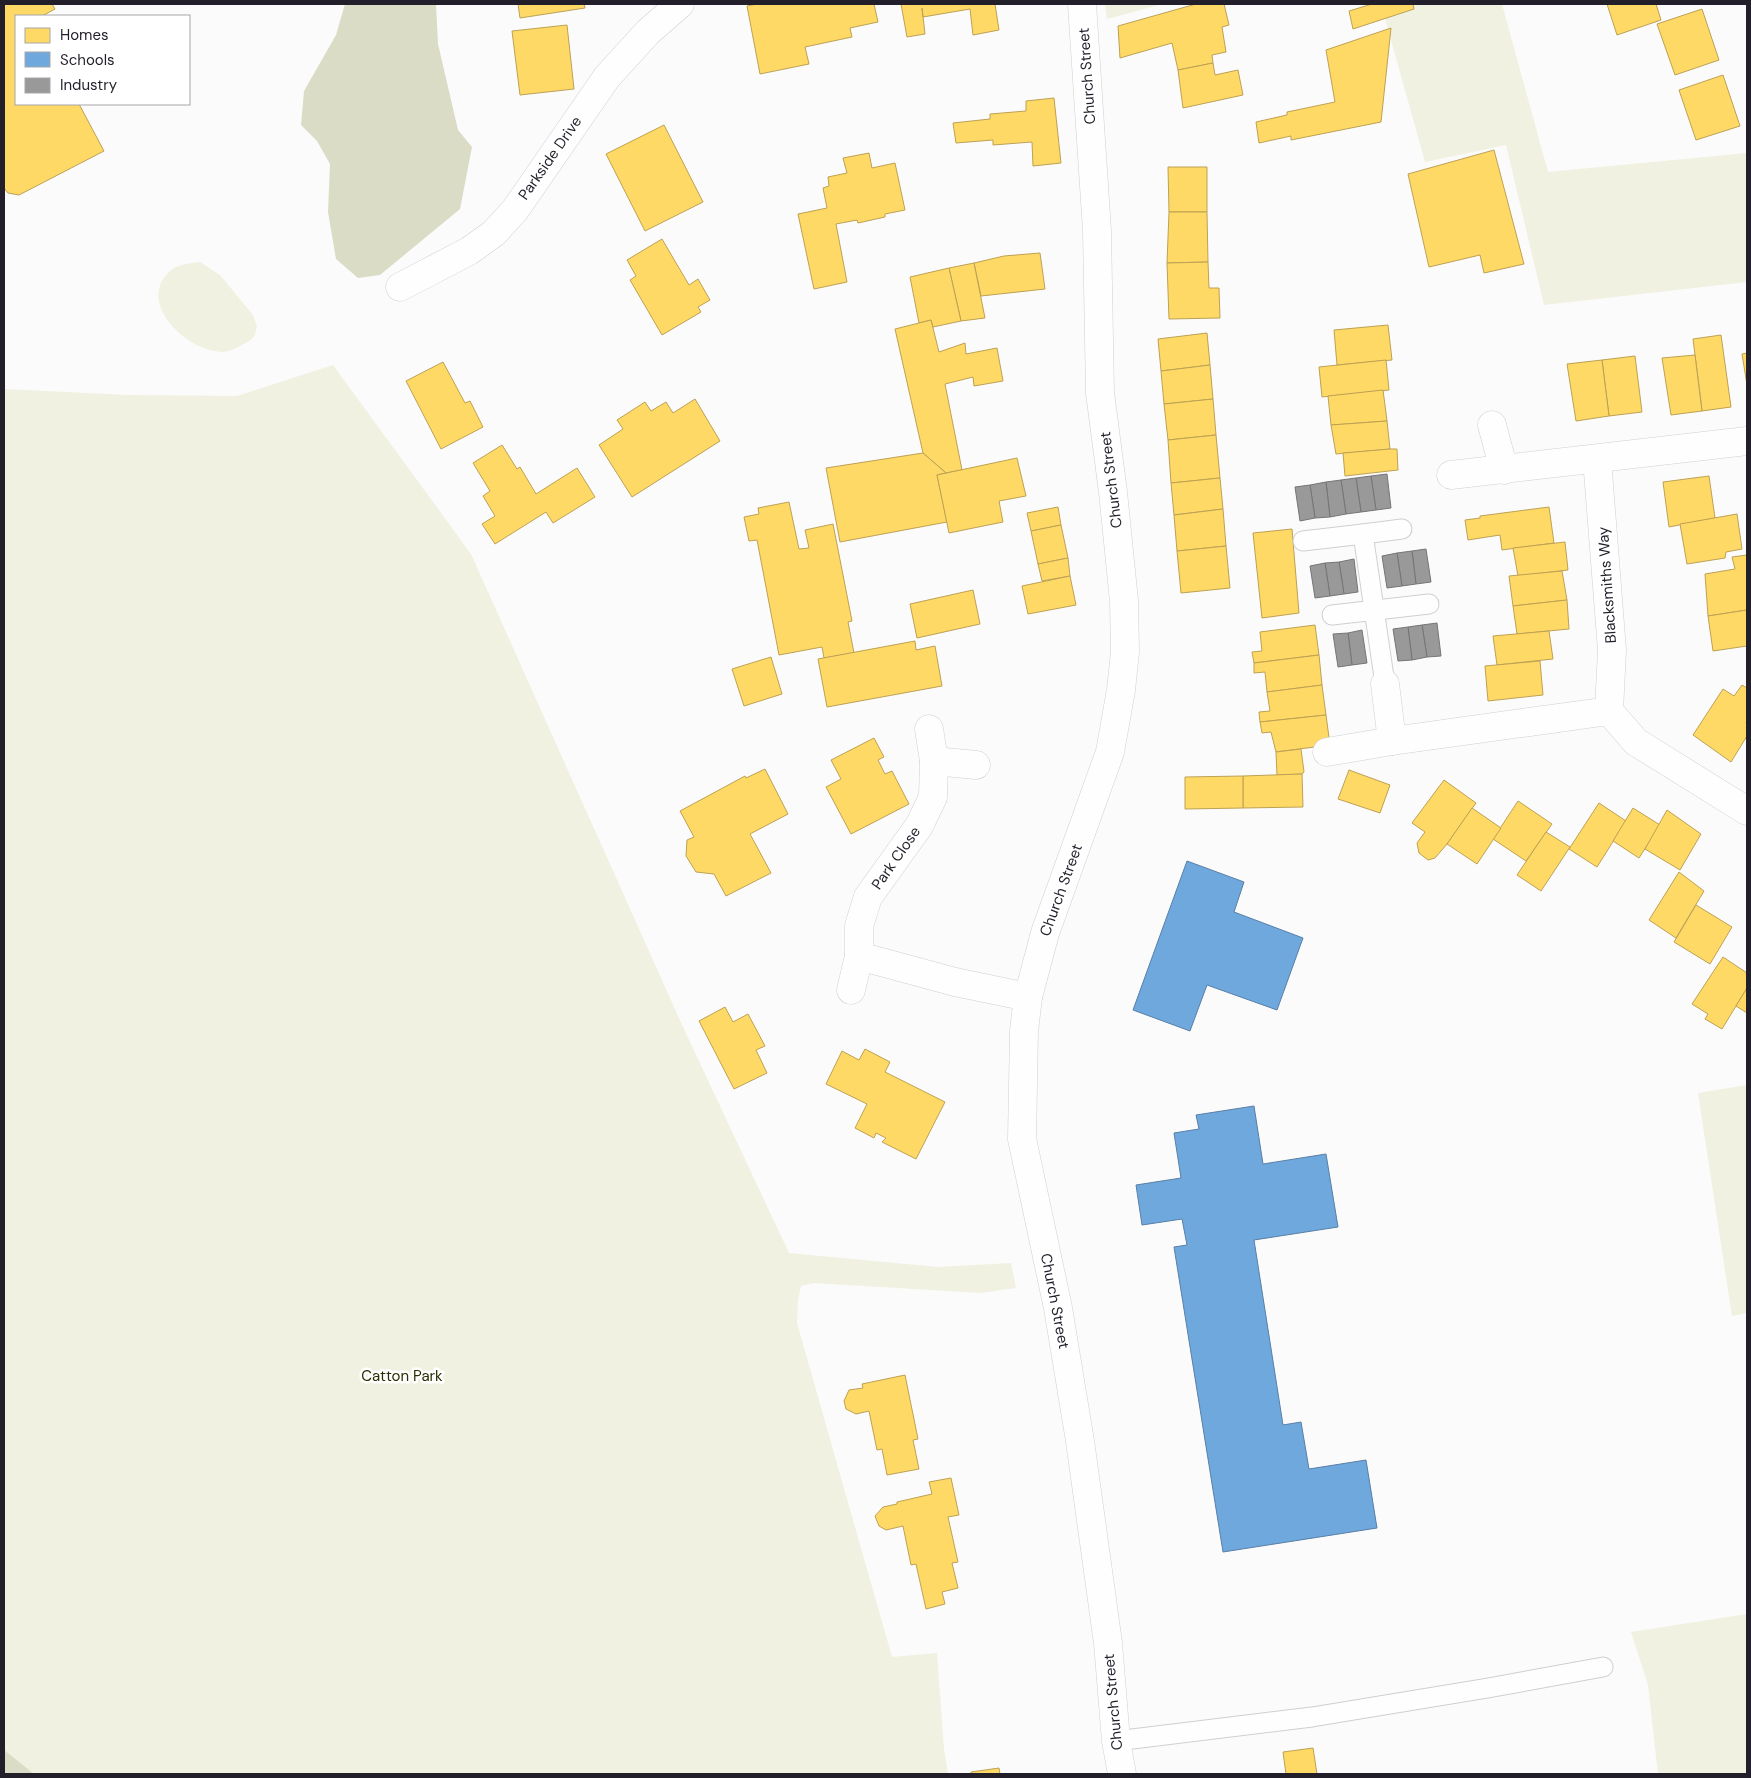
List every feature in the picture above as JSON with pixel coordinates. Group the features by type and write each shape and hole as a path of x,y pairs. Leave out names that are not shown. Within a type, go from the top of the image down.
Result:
{"street":[{"name":"Parkside Drive","path":"400,287 469,251 494,233 515,210 607,77 648,32 680,4"},
{"name":"Church Street","path":"1082,4 1097,231 1100,393 1114,492 1124,601 1124,652 1121,690 1110,752 1089,815 1045,933 1028,997 1024,1031 1022,1139 1058,1308 1080,1441 1108,1643 1116,1741 1122,1774"},
{"path":"1492,425 1504,470"},
{"path":"1451,475 1747,441"},
{"name":"Blacksmiths Way","path":"1596,459 1612,650 1609,711"},
{"path":"1385,684 1392,741"},
{"path":"1327,752 1392,741 1609,711 1636,742 1747,811"},
{"name":"Park Close","path":"851,990 859,956 859,926 868,897 919,826 933,798 934,761 929,729"},
{"path":"934,761 976,765"},
{"path":"859,956 955,982 1028,997"}],"lane":[{"path":"1303,541 1402,529"},
{"path":"1363,534 1385,684"},
{"path":"1332,615 1429,604"},
{"path":"1116,1741 1312,1717 1603,1667"}],"green space":[{"path":"345,4 436,4 438,44 458,130 472,147 460,209 380,275 358,278 336,259 328,212 330,164 317,141 301,125 304,91 336,35"},
{"path":"1105,4 1163,4 1107,19"},
{"path":"1381,4 1502,4 1548,172 1747,153 1747,282 1544,305 1506,145 1425,162"},
{"path":"200,262 220,275 253,315 257,327 252,339 228,351 210,350 185,338 166,318 160,306 158,293 162,281 169,272 178,266"},
{"name":"Catton Park","path":"333,365 471,554 683,1027 789,1253 938,1267 1011,1263 1016,1288 980,1293 814,1283 801,1286 798,1300 797,1323 892,1657 937,1653 944,1749 948,1774 4,1774 4,389 127,395 237,396"},
{"path":"1747,1085 1747,1313 1732,1316 1698,1093"},
{"path":"1747,1614 1747,1774 1658,1774 1648,1685 1631,1632"},
{"path":"4,1750 34,1774 4,1774"}],"building: Homes":[{"path":"4,4 52,4 55,9 44,15 15,15 15,105 80,105 104,151 19,195 8,193 4,188"},
{"path":"518,4 584,4 585,8 520,18"},
{"path":"757,4 874,4 878,22 850,28 852,37 805,47 809,64 760,74 747,6"},
{"path":"901,4 995,4 999,30 973,35 970,9 923,17 925,34 907,37"},
{"path":"1196,4 1224,4 1229,25 1222,27 1226,52 1212,55 1213,63 1178,70 1172,43 1120,58 1118,26"},
{"path":"1372,4 1413,4 1414,9 1353,29 1349,11"},
{"path":"1607,4 1656,4 1661,20 1617,35"},
{"path":"1702,9 1719,60 1675,75 1657,24"},
{"path":"567,25 574,89 520,95 512,31"},
{"path":"1391,28 1381,122 1291,140 1291,136 1259,143 1256,122 1287,115 1287,112 1335,102 1326,50"},
{"path":"1213,63 1215,75 1238,70 1243,95 1183,108 1178,70"},
{"path":"1723,75 1740,126 1696,140 1679,90"},
{"path":"1054,98 1061,163 1033,166 1032,142 993,145 993,140 956,143 953,123 990,119 990,114 1026,111 1026,101"},
{"path":"664,125 703,202 645,231 606,154"},
{"path":"1494,150 1524,264 1484,273 1480,255 1429,267 1408,174"},
{"path":"869,153 872,168 895,163 905,210 858,223 857,220 836,224 847,282 814,289 798,214 827,208 823,188 829,186 828,177 847,173 843,158"},
{"path":"1168,167 1207,167 1207,212 1169,212"},
{"path":"1169,212 1207,212 1208,262 1167,263"},
{"path":"662,239 689,285 698,279 710,300 698,307 701,312 662,335 630,280 636,276 627,260"},
{"path":"1040,253 1045,289 981,296 974,263 1004,256"},
{"path":"1208,262 1209,288 1219,288 1220,318 1169,319 1167,263"},
{"path":"974,263 985,318 961,321 949,268"},
{"path":"949,268 961,321 933,327 931,320 919,323 910,277"},
{"path":"931,320 939,352 965,343 966,354 997,348 1003,381 974,386 973,377 945,384 962,470 946,473 923,453 895,329"},
{"path":"1388,325 1392,360 1337,365 1334,330"},
{"path":"1207,333 1210,365 1161,371 1158,339"},
{"path":"1721,335 1731,407 1702,411 1693,339"},
{"path":"1747,353 1747,385 1742,354"},
{"path":"1695,355 1702,411 1671,415 1662,358"},
{"path":"1635,356 1642,412 1609,416 1602,360"},
{"path":"1386,360 1389,390 1322,397 1319,367"},
{"path":"1602,360 1609,416 1576,421 1567,364"},
{"path":"443,362 465,403 470,401 483,427 441,449 406,381"},
{"path":"1210,365 1213,399 1164,404 1161,371"},
{"path":"1383,390 1387,421 1331,425 1328,396"},
{"path":"695,399 720,441 632,497 599,445 623,429 617,420 645,402 651,411 666,402 673,413"},
{"path":"1213,399 1216,435 1168,440 1164,404"},
{"path":"1387,421 1390,449 1336,454 1331,425"},
{"path":"1216,435 1220,478 1171,483 1168,440"},
{"path":"502,445 517,469 520,467 536,494 577,468 595,497 553,523 546,512 495,544 482,524 495,516 483,496 490,491 473,463"},
{"path":"1397,449 1398,470 1345,476 1343,453"},
{"path":"923,453 946,473 937,475 947,522 840,542 826,468"},
{"path":"1017,458 1026,496 999,501 1003,522 949,533 937,475"},
{"path":"1709,476 1715,518 1669,527 1663,482"},
{"path":"1220,478 1223,509 1174,515 1171,483"},
{"path":"789,502 799,549 809,548 805,530 833,524 852,621 848,622 854,653 824,658 822,647 779,655 757,540 749,541 744,517 759,514 758,508"},
{"path":"1058,507 1061,525 1031,531 1027,513"},
{"path":"1549,507 1554,543 1502,550 1500,535 1468,540 1465,520 1480,518 1480,516"},
{"path":"1223,509 1226,546 1177,551 1174,515"},
{"path":"1737,514 1742,549 1726,552 1725,558 1687,564 1680,524"},
{"path":"1061,525 1068,558 1038,564 1031,531"},
{"path":"1292,529 1299,613 1262,618 1253,533"},
{"path":"1565,542 1568,570 1518,576 1513,548"},
{"path":"1226,546 1230,588 1181,593 1177,551"},
{"path":"1747,555 1747,610 1708,616 1705,574 1735,569 1732,557"},
{"path":"1068,558 1070,576 1042,581 1038,564"},
{"path":"1562,571 1567,600 1513,606 1509,576"},
{"path":"1070,576 1076,605 1028,614 1022,586"},
{"path":"973,590 980,624 917,638 910,604"},
{"path":"1567,600 1569,629 1517,634 1513,606"},
{"path":"1747,610 1747,646 1713,651 1708,616"},
{"path":"1315,625 1319,655 1254,663 1252,652 1262,651 1260,632"},
{"path":"1549,631 1553,659 1497,665 1493,636"},
{"path":"915,641 916,650 935,646 942,686 827,707 818,659"},
{"path":"1319,655 1322,685 1267,692 1265,672 1254,673 1254,663"},
{"path":"771,657 782,694 744,706 732,669"},
{"path":"1540,661 1543,695 1488,701 1485,666"},
{"path":"1322,685 1326,715 1260,722 1259,712 1270,711 1267,692"},
{"path":"1742,685 1747,688 1747,736 1731,762 1693,735 1723,689 1734,696"},
{"path":"1326,715 1330,745 1276,752 1271,732 1262,733 1260,722"},
{"path":"874,738 884,757 878,760 885,774 892,771 909,804 851,834 826,787 841,779 831,760"},
{"path":"1301,749 1304,772 1302,774 1277,775 1276,752"},
{"path":"765,769 788,814 750,834 771,873 726,896 714,874 696,872 686,856 687,840 694,837 680,811 745,776 746,778"},
{"path":"1349,770 1390,785 1380,813 1338,799"},
{"path":"1302,774 1303,807 1243,808 1243,776"},
{"path":"1243,776 1243,808 1185,809 1185,777"},
{"path":"1444,780 1476,803 1447,844 1435,858 1428,860 1419,853 1417,843 1425,832 1412,823"},
{"path":"1518,801 1552,824 1526,861 1493,839"},
{"path":"1599,803 1626,821 1597,867 1569,849"},
{"path":"1472,808 1501,828 1477,864 1447,844"},
{"path":"1633,808 1660,825 1639,858 1613,841"},
{"path":"1667,810 1701,834 1680,870 1645,849"},
{"path":"1546,832 1570,847 1541,891 1517,875"},
{"path":"1679,872 1704,891 1676,938 1649,920"},
{"path":"1696,905 1732,927 1710,964 1674,942"},
{"path":"1723,957 1747,973 1747,988 1722,1029 1705,1019 1708,1014 1692,1004"},
{"path":"1747,988 1747,1013 1736,1006"},
{"path":"725,1007 733,1022 748,1014 765,1046 756,1050 767,1073 734,1089 699,1021"},
{"path":"865,1049 890,1062 885,1072 945,1102 916,1159 882,1142 886,1138 876,1133 874,1138 855,1128 867,1104 826,1084 842,1051 859,1060"},
{"path":"905,1375 918,1439 913,1440 919,1469 887,1475 882,1449 877,1450 869,1411 856,1414 846,1409 844,1401 849,1390 863,1388 862,1384"},
{"path":"951,1478 959,1515 948,1517 958,1562 952,1563 958,1588 942,1592 945,1604 926,1609 916,1564 911,1565 903,1526 886,1530 879,1526 875,1516 883,1507 932,1494 929,1482"},
{"path":"1313,1748 1317,1774 1286,1774 1283,1752"},
{"path":"999,1768 1000,1774 971,1774 971,1772"}],"building: Schools":[{"path":"1187,861 1244,882 1234,912 1303,938 1277,1010 1207,985 1190,1031 1133,1010"},
{"path":"1254,1106 1263,1164 1326,1154 1338,1227 1254,1240 1283,1425 1301,1422 1309,1469 1366,1460 1377,1528 1223,1552 1174,1247 1187,1245 1182,1219 1142,1225 1136,1185 1181,1178 1174,1133 1199,1129 1196,1115"}],"building: Industry":[{"path":"1387,474 1391,508 1376,510 1371,476"},
{"path":"1371,476 1376,510 1361,512 1356,478"},
{"path":"1356,478 1361,512 1346,514 1341,480"},
{"path":"1341,480 1346,514 1330,517 1326,482"},
{"path":"1326,482 1330,517 1315,518 1310,485"},
{"path":"1310,485 1315,518 1300,521 1295,487"},
{"path":"1426,549 1431,582 1416,584 1412,551"},
{"path":"1412,551 1416,584 1402,586 1397,553"},
{"path":"1397,553 1402,586 1387,588 1382,556"},
{"path":"1354,559 1358,592 1344,594 1339,562"},
{"path":"1339,562 1344,594 1330,596 1325,563"},
{"path":"1325,563 1330,596 1315,598 1310,566"},
{"path":"1437,623 1441,656 1427,657 1422,625"},
{"path":"1422,625 1427,657 1412,660 1408,627"},
{"path":"1408,627 1412,660 1398,661 1393,629"},
{"path":"1362,630 1367,663 1352,665 1348,633"},
{"path":"1348,633 1352,665 1338,667 1333,634"}]}
